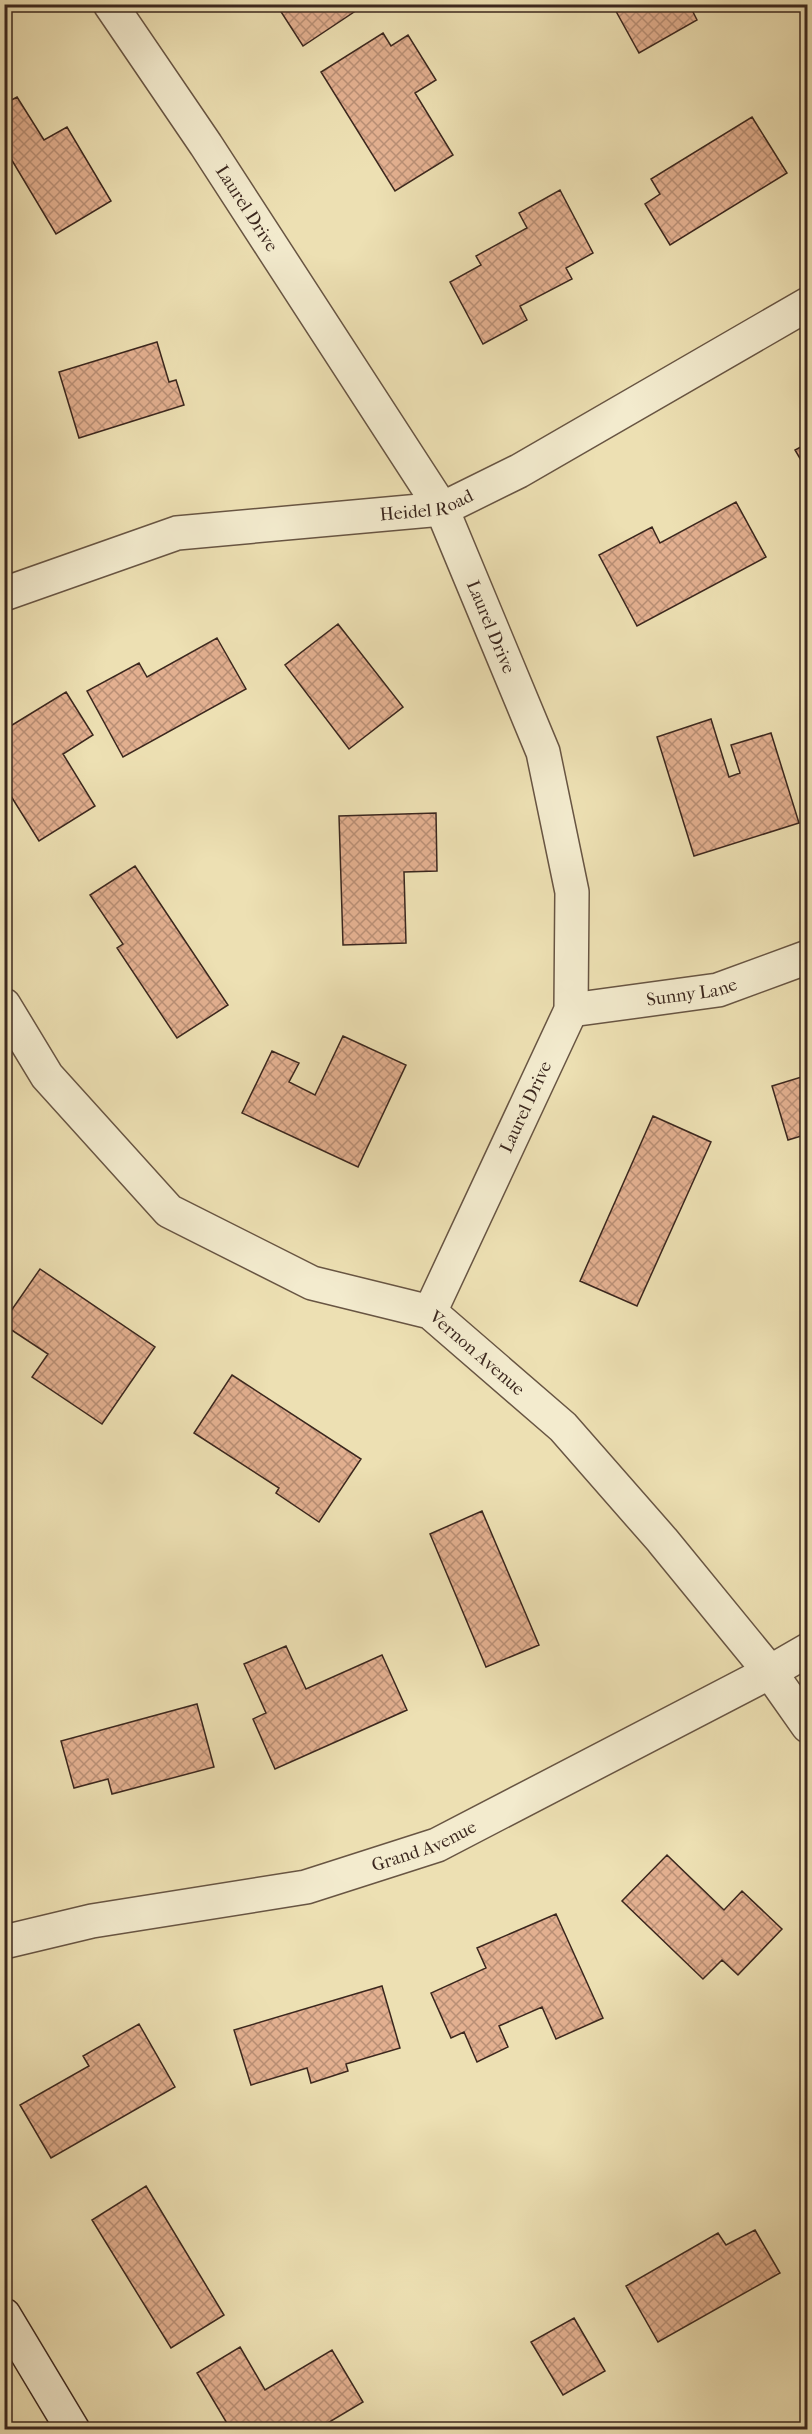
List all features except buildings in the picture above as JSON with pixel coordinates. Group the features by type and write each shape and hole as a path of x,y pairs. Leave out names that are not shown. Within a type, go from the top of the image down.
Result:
{"street":[{"name":"Laurel Drive","path":"110,4 206,145 442,509 543,752 572,892 571,1010 430,1312"},
{"name":"Heidel Road","path":"4,594 177,533 442,509 519,471 807,304"},
{"name":"Sunny Lane","path":"571,1010 718,990 807,957"},
{"name":"Vernon Avenue","path":"4,1005 47,1076 169,1211 312,1283 430,1312 563,1427 662,1540 770,1672 807,1726"},
{"name":"Grand Avenue","path":"4,1942 92,1921 306,1887 437,1845 770,1672 807,1650"},
{"path":"4,2315 73,2430"}]}
